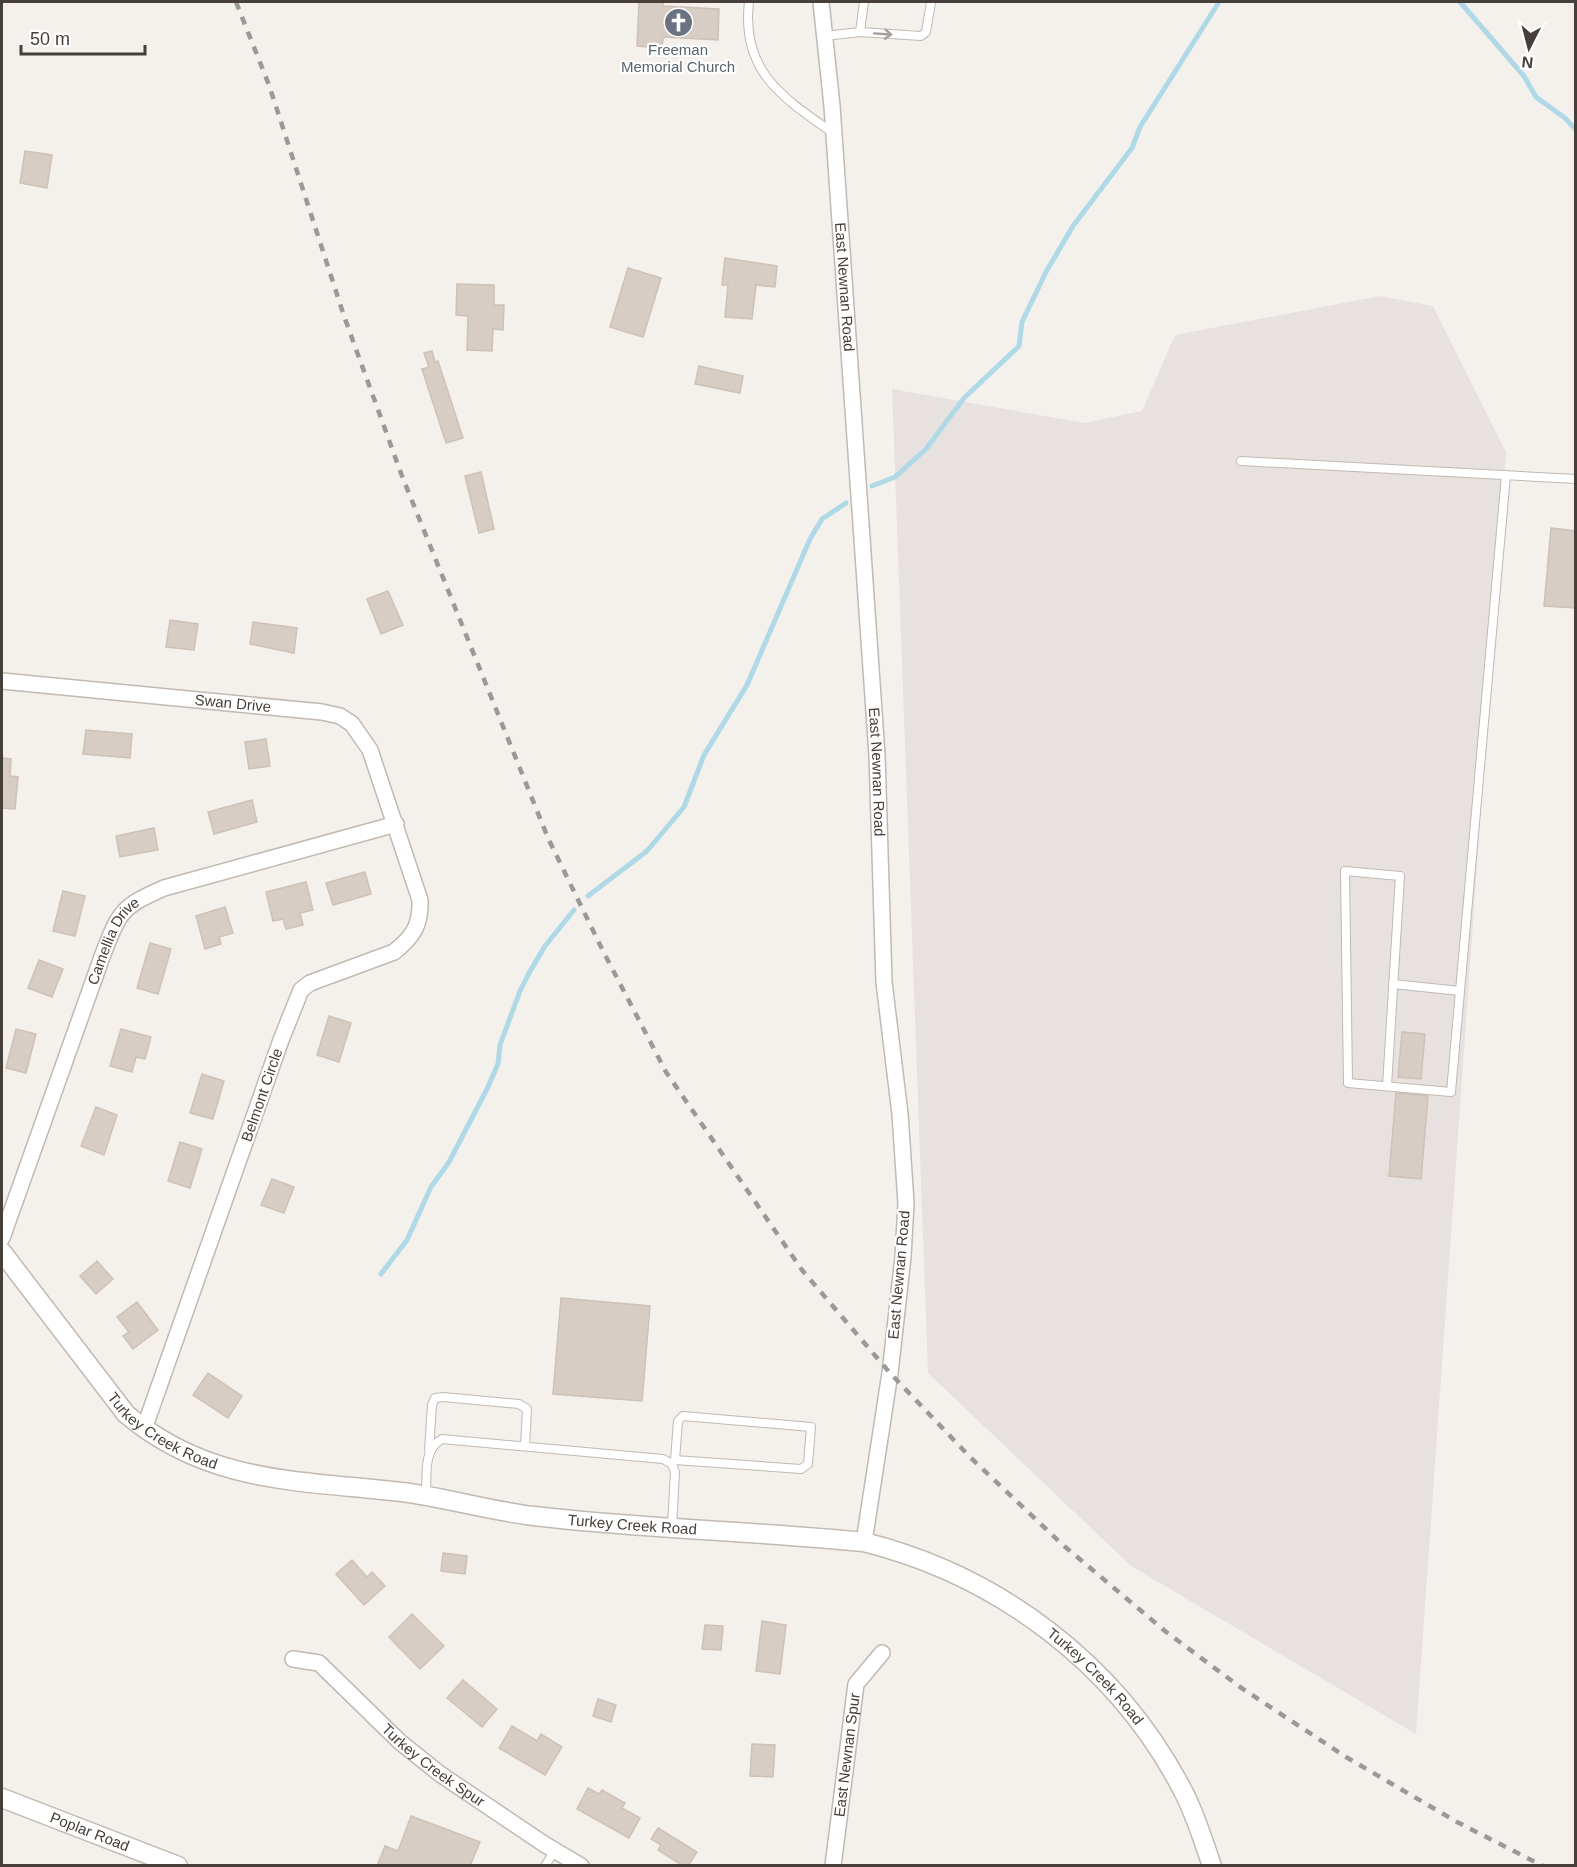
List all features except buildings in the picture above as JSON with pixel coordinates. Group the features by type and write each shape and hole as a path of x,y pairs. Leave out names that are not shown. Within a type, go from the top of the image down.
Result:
{"street":[{"name":"East Newnan Road","path":"821,2 834,133 877,755 884,982 900,1114 906,1203 903,1257 890,1373 864,1542"},
{"name":"Swan Drive","path":"2,681 243,702 340,716 352,724 366,743 396,824"},
{"name":"Camellia Drive","path":"2,1238 116,920 133,902 164,888 396,824"},
{"name":"Belmont Circle","path":"144,1429 281,1040 301,990 310,983 394,952 415,931 420,913 420,900 396,824"},
{"name":"Turkey Creek Road","path":"2,1252 126,1414 144,1429 187,1454 251,1476 426,1496 532,1516 864,1542 914,1556 995,1596 1054,1634 1107,1680 1156,1745 1183,1790 1212,1866"},
{"name":"East Newnan Spur","path":"833,1866 856,1684 882,1653"},
{"name":"Turkey Creek Spur","path":"293,1659 319,1663 400,1742 440,1774 581,1866"},
{"name":"Poplar Road","path":"2,1797 178,1866"}],"lane":[{"path":"749,2 746,27 752,52 775,89 834,133"},
{"path":"860,32 864,2"},
{"path":"825,36 860,32 921,36 926,32 930,2"},
{"path":"1240,461 1575,479"},
{"path":"1387,1086 1400,876 1345,871 1348,1083 1451,1092 1506,475"},
{"path":"1393,984 1460,991"},
{"path":"426,1496 432,1405 435,1398 443,1396 511,1402 527,1409 525,1446"},
{"path":"428,1454 433,1444 442,1439 663,1459 674,1462 801,1469 808,1464 811,1427 682,1416 678,1421 674,1462 672,1527"},
{"path":"544,1866 555,1850"}],"shaded area":[{"path":"1380,296 1433,306 1506,452 1416,1734 1131,1566 928,1373 892,389 1084,423 1142,411 1175,335"}],"waterway":[{"path":"872,486 895,477 926,449 964,398 1019,346 1022,322 1046,272 1073,226 1132,148 1140,127 1219,2"},
{"path":"1460,2 1524,76 1536,97 1565,118 1576,130"},
{"path":"588,896 647,851 684,807 704,755 747,685 810,539 822,519 846,503"},
{"path":"381,1274 407,1240 431,1187 449,1162 487,1089 498,1064 500,1045 529,973 545,946 574,910"}],"railway":[{"path":"236,2 269,85 344,316 402,476 548,838 666,1072 802,1270 890,1373 970,1457 1063,1545 1165,1631 1240,1687 1346,1757 1457,1822 1543,1866"}],"place":[{"name":"Freeman Memorial Church","path":"678,23"}]}
